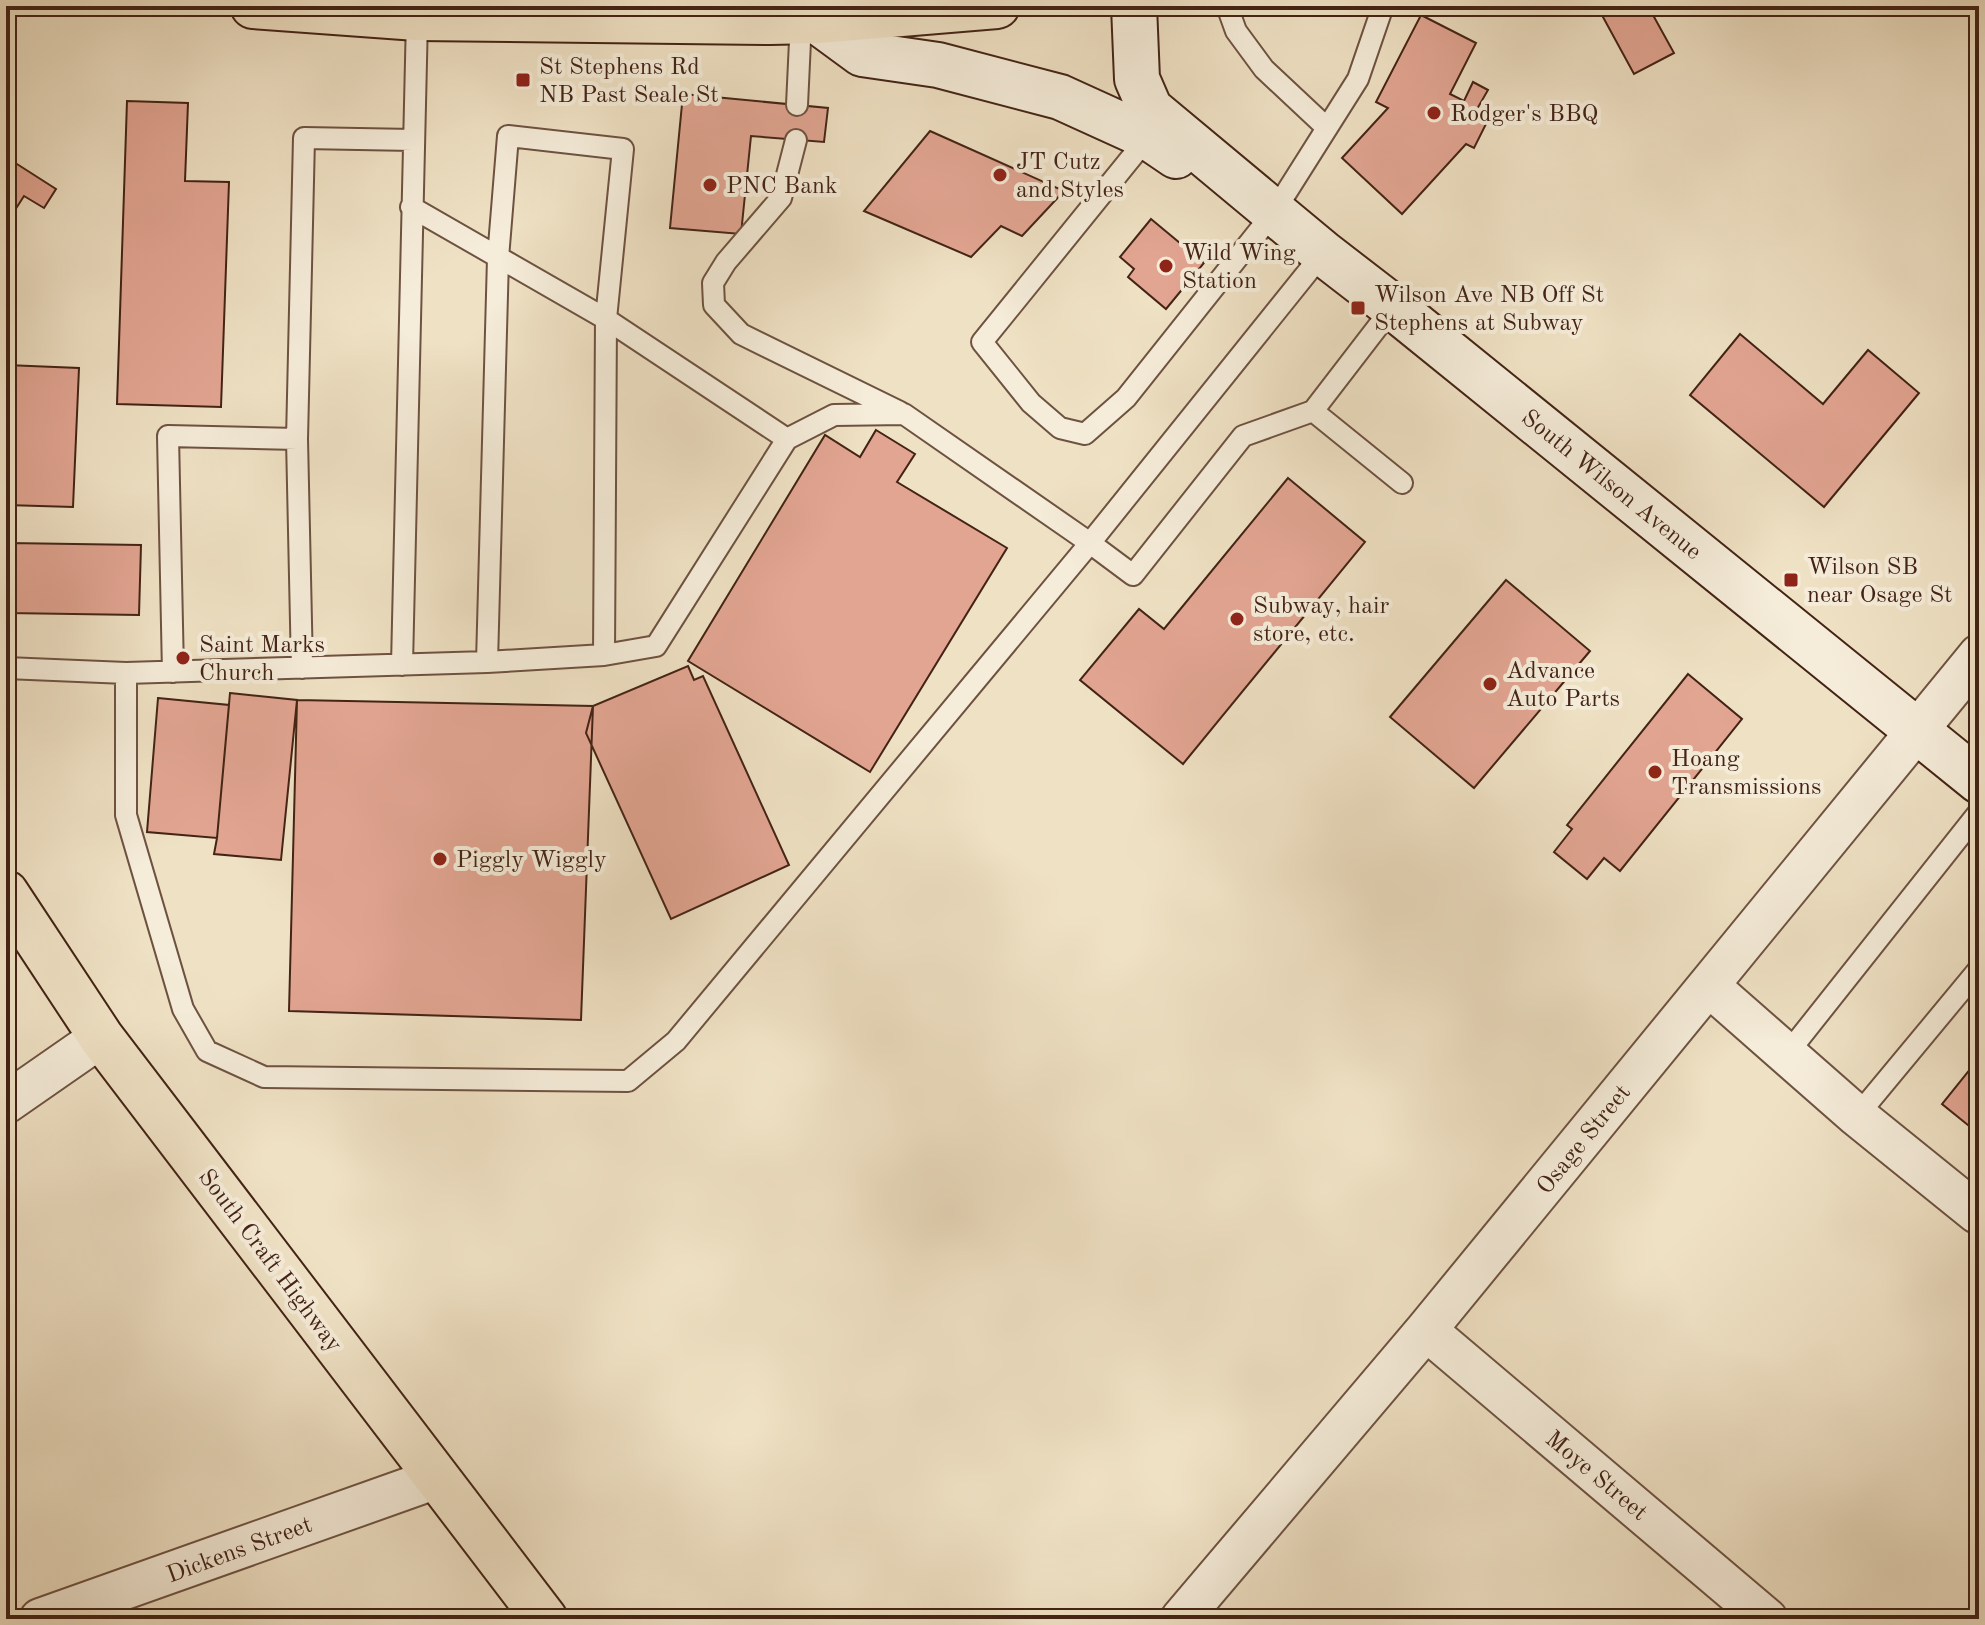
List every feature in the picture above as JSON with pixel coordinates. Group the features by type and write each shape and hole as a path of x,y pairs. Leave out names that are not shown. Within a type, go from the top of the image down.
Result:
{"main road":[{"path":"253,6 770,22 809,21 905,9 997,6"},
{"name":"South Wilson Avenue","path":"1134,6 1137,79 1150,109 1323,253 1979,781"},
{"name":"South Wilson Avenue","path":"809,21 862,54 938,65 1060,97 1148,137 1211,179 1260,200"},
{"name":"South Craft Highway","path":"6,893 101,1037 545,1619"}],"street":[{"name":"Osage Street","path":"1181,1619 1426,1330 1979,655"},
{"path":"1709,986 1857,1116 1979,1212"},
{"path":"6,1103 101,1037"},
{"name":"Moye Street","path":"1426,1330 1767,1619"},
{"name":"Dickens Street","path":"40,1619 437,1478"}],"lane":[{"path":"1227,6 1236,31 1264,69 1327,128"},
{"path":"1148,137 982,342 1031,403 1060,428 1085,434 1126,398 1260,200 1327,128 1358,79 1383,6"},
{"path":"402,665 418,12"},
{"path":"797,105 809,21"},
{"path":"487,662 498,258 508,136 623,149 606,319 604,655"},
{"path":"302,668 297,439 304,138 413,140"},
{"path":"796,140 781,198 726,262 713,283 714,305 741,334 904,414 1133,575 1243,436 1313,411 1393,307"},
{"path":"411,207 606,319 787,439"},
{"path":"126,673 126,815 183,1009 207,1051 264,1077 628,1081 676,1041 1090,543 1323,253"},
{"path":"1313,411 1402,483"},
{"path":"6,668 126,673 402,665 604,655 656,646 787,439 834,415 904,414"},
{"path":"173,672 168,436 297,439"},
{"path":"1787,1054 1979,812"},
{"path":"1857,1116 1979,969"}],"building":[{"path":"1597,6 1648,6 1674,53 1634,74"},
{"name":"Rodger's BBQ","path":"1421,15 1476,43 1450,94 1464,101 1473,82 1488,90 1477,109 1490,116 1474,148 1466,144 1402,214 1342,158 1388,108 1376,102"},
{"name":"PNC Bank","path":"683,94 828,108 824,142 751,136 741,234 670,228"},
{"path":"127,101 188,103 185,181 229,182 221,407 117,404"},
{"path":"930,131 1064,191 1022,236 1001,226 971,257 864,211"},
{"path":"6,157 56,189 44,208 24,196 6,224"},
{"name":"Wild Wing Station","path":"1151,219 1204,263 1166,309 1128,277 1134,269 1120,257"},
{"path":"1740,334 1823,404 1868,350 1919,393 1824,507 1690,395"},
{"path":"6,365 79,368 73,507 6,505"},
{"path":"876,430 915,454 897,482 1007,548 870,772 688,661 825,435 860,457"},
{"name":"Subway, hair store, etc.","path":"1288,478 1365,542 1183,764 1080,680 1139,609 1164,629"},
{"path":"8,543 141,545 139,615 7,613"},
{"name":"Advance Auto Parts","path":"1506,580 1590,651 1474,788 1390,717"},
{"path":"688,666 694,680 703,676 789,865 671,919 586,733 593,706"},
{"name":"Hoang Transmissions","path":"1688,674 1742,719 1620,871 1604,858 1587,879 1554,852 1572,829 1567,825"},
{"path":"230,693 297,700 281,860 214,854"},
{"path":"158,698 229,705 217,838 147,832"},
{"name":"Piggly Wiggly","path":"297,700 593,706 581,1020 289,1011"},
{"path":"1979,1058 1979,1134 1942,1104"}],"place":[{"name":"St Stephens Rd NB Past Seale St","path":"523,80"},
{"name":"Rodger's BBQ","path":"1434,113"},
{"name":"JT Cutz and Styles","path":"1000,175"},
{"name":"PNC Bank","path":"710,185"},
{"name":"Wild Wing Station","path":"1166,266"},
{"name":"Wilson Ave NB Off St Stephens at Subway","path":"1358,308"},
{"name":"Wilson SB near Osage St","path":"1791,580"},
{"name":"Subway, hair store, etc.","path":"1237,619"},
{"name":"Saint Marks Church","path":"183,658"},
{"name":"Advance Auto Parts","path":"1490,684"},
{"name":"Hoang Transmissions","path":"1655,772"},
{"name":"Piggly Wiggly","path":"440,859"}]}
